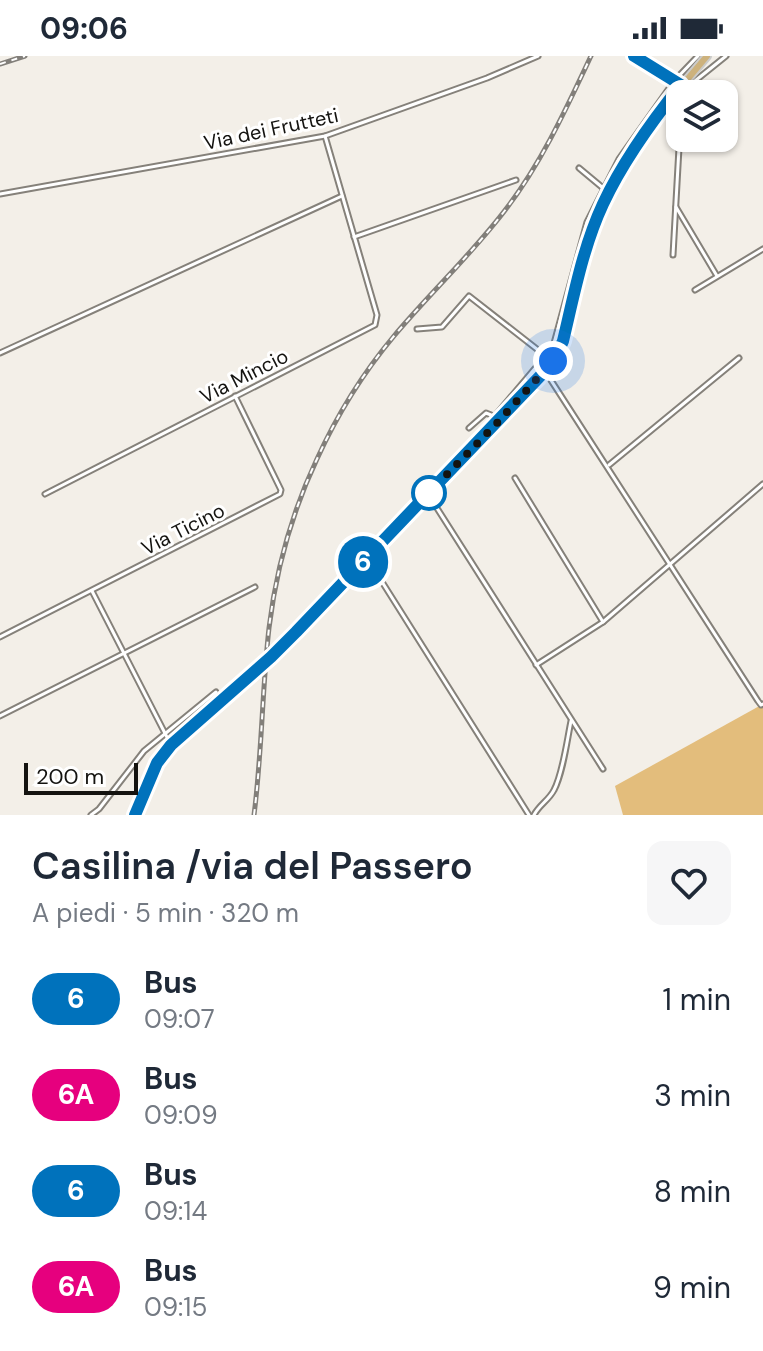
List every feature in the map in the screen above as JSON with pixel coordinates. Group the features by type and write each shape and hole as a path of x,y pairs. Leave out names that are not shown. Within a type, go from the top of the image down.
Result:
{"main road":[{"path":"687,80 707,56"},
{"path":"135,815 153,771 171,745 271,657 556,357 586,250 603,203 666,105"}],"street":[{"name":"Via dei Frutteti","path":"0,194 325,136 487,78 538,56"},
{"path":"635,56 671,80"},
{"path":"685,80 698,56"},
{"path":"691,80 726,56"},
{"path":"469,428 485,413 496,420 547,357 556,340 587,222 603,188 619,159 666,104"},
{"name":"Via Mincio","path":"45,494 374,326 377,316 325,136"},
{"path":"673,255 679,152"},
{"path":"579,168 603,188"},
{"path":"354,237 516,180"},
{"path":"0,353 342,196"},
{"path":"676,206 717,276"},
{"path":"695,290 763,249"},
{"path":"417,329 442,327 469,296 547,357"},
{"path":"608,466 739,358"},
{"path":"545,371 762,705"},
{"name":"Via Ticino","path":"0,637 281,493 235,396"},
{"path":"515,478 603,622"},
{"path":"536,665 603,622 763,484"},
{"path":"428,494 603,769"},
{"path":"367,558 532,815 555,789 572,719"},
{"path":"0,716 255,587"},
{"path":"92,591 171,745"},
{"path":"91,815 144,751 216,692"}],"shaded area":[{"path":"666,95 666,100 629,151 600,204 582,254 557,350 518,397 520,388 553,349 588,223 616,167"},
{"path":"763,704 763,815 623,815 615,786"}],"railway":[{"path":"0,64 25,56"},
{"path":"254,815 272,606 286,542 308,479 333,426 372,365 519,191 553,135 591,56"}],"bus line":[{"name":"6","path":"135,815 157,763 171,745 288,640 497,423 556,357 590,237 603,203 638,144 681,85 634,56"}],"route":[{"path":"429,493 553,361"}]}
